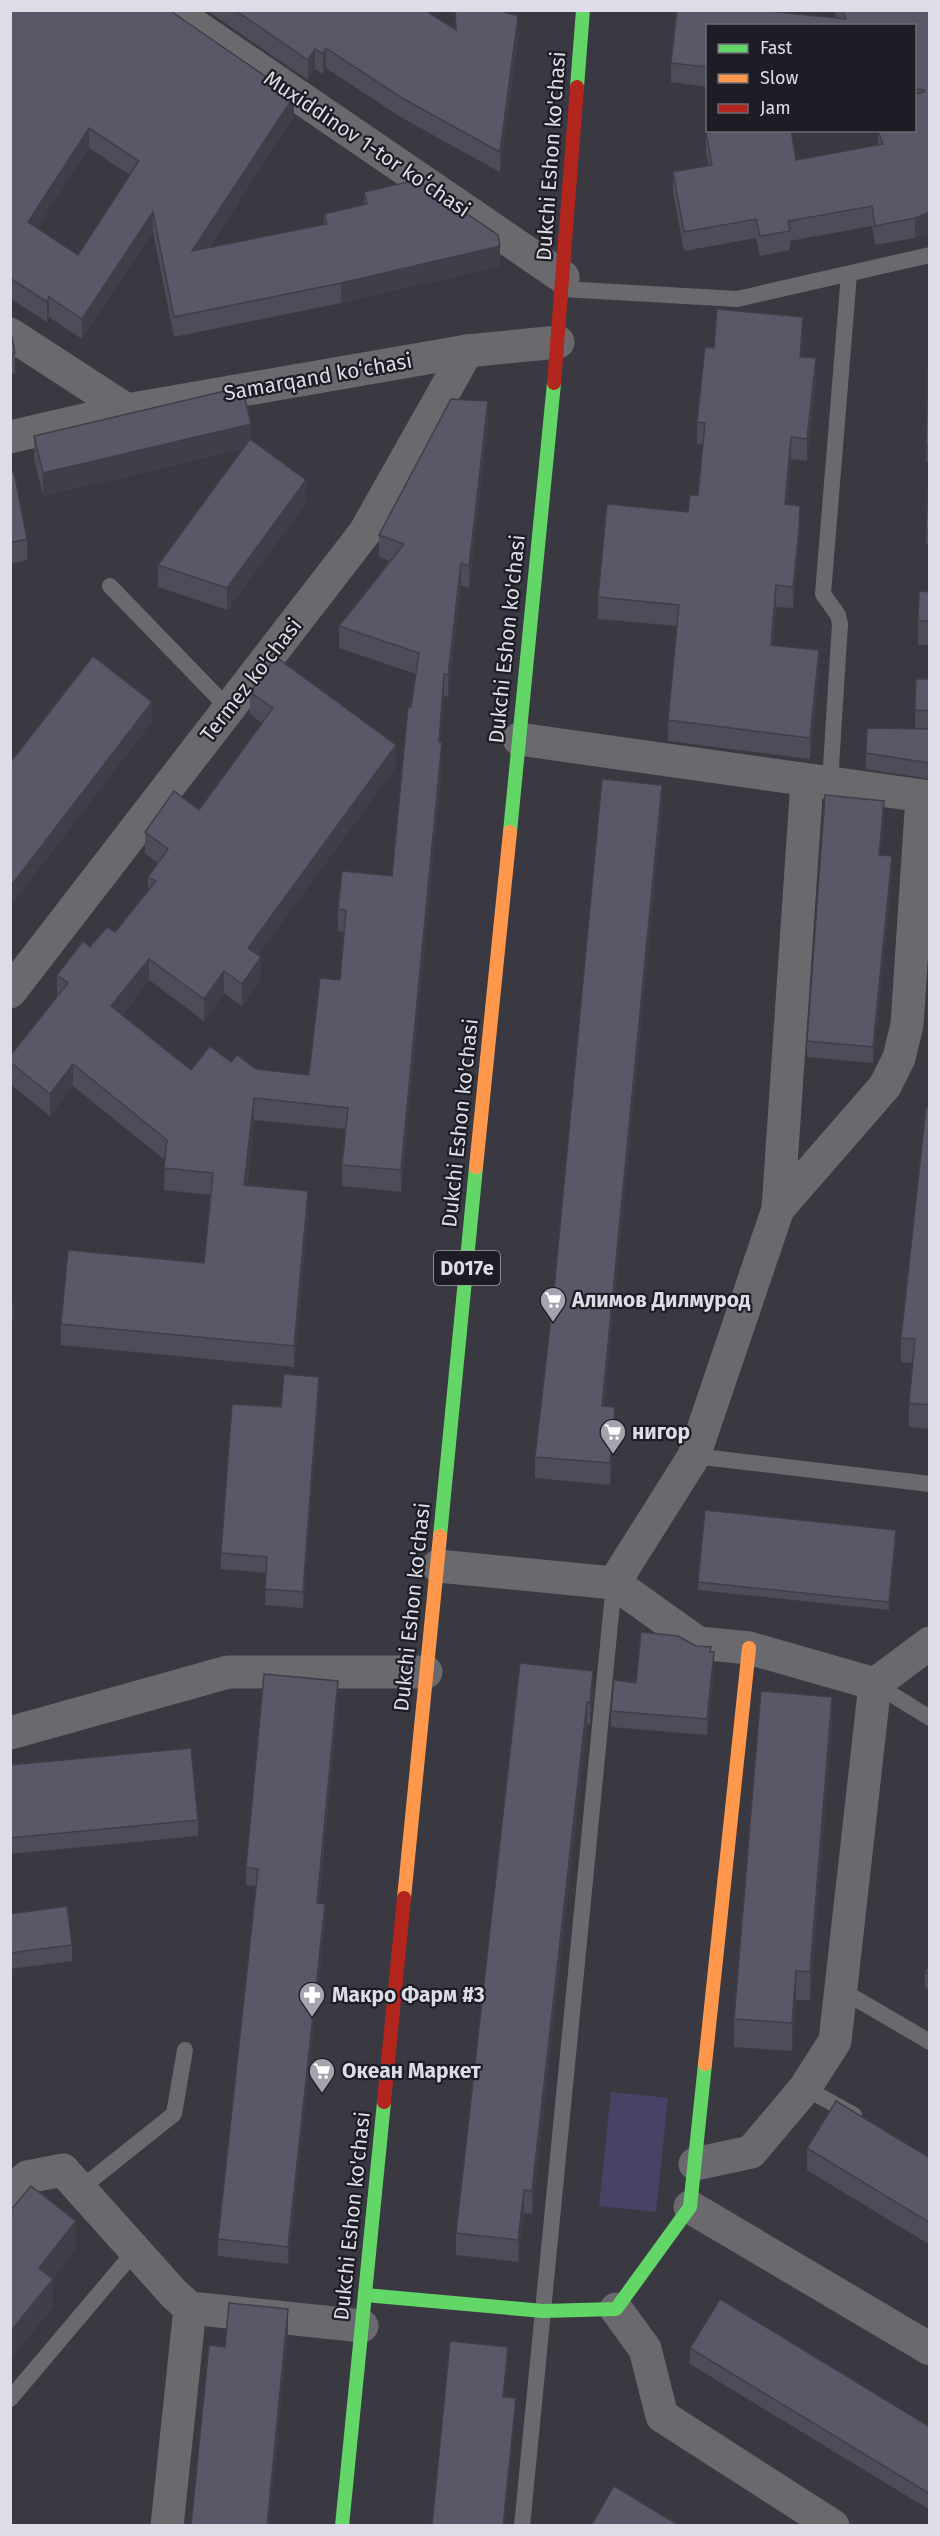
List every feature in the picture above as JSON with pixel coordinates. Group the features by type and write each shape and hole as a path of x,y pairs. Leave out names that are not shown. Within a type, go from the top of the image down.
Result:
{"main road":[{"name":"Dukchi Eshon ko'chasi","path":"342,2526 558,342 583,10"},
{"path":"363,2310 616,2309 690,2207 749,1648"}],"street":[{"name":"Muxiddinov 1-tor koʻchasi","path":"172,10 562,283"},
{"path":"10,334 127,410"},
{"name":"Samarqand ko‘chasi","path":"10,437 127,410 467,351 558,342"},
{"name":"Termez ko'chasi","path":"10,992 365,532 467,351"},
{"path":"519,739 926,796 907,1025 898,1058 885,1086 778,1209"},
{"path":"614,1583 694,1456 778,1209 818,782"},
{"path":"438,1566 614,1583 698,1644 749,1648 875,1684"},
{"path":"694,2164 751,2152 805,2088 835,2041 875,1684 930,1643"},
{"path":"10,1733 228,1672 426,1672"},
{"path":"10,2195 27,2177 63,2170 175,2295 190,2308 363,2310"},
{"path":"690,2207 930,2349"},
{"path":"167,2526 190,2308"},
{"path":"616,2309 645,2349 662,2416 833,2526"}],"lane":[{"path":"562,283 737,299 930,255"},
{"path":"818,782 840,624 838,615 823,594 849,274"},
{"path":"110,586 229,709"},
{"path":"694,1456 930,1484"},
{"path":"522,2526 614,1583"},
{"path":"875,1684 930,1718"},
{"path":"841,1990 930,2042"},
{"path":"80,2189 174,2114 185,2050"},
{"path":"805,2088 867,2123"},
{"path":"10,2399 135,2251"}],"shaded area":[{"path":"611,2092 668,2098 656,2212 599,2206"}],"building":[{"path":"10,10 169,10 294,96 192,251 327,224 324,214 367,204 364,192 417,180 498,235 500,246 341,283 174,317 153,212 82,319 49,297 47,302 10,278","holes":["89,128 139,161 78,255 28,222"]},
{"path":"235,10 425,10 456,30 455,10 497,10 518,16 500,152 402,98 326,48 323,54 315,49 308,60"},
{"path":"677,10 756,10 846,19 842,10 930,10 930,212 915,218 875,226 872,206 788,221 790,231 760,236 756,219 684,232 673,172 712,165 706,132 791,132 796,160 883,144 878,132 916,132 916,94 924,92 924,90 916,89 916,24 706,24 706,67 671,63"},
{"path":"717,309 803,317 800,357 816,358 807,439 791,437 785,504 800,506 793,587 776,585 771,645 819,650 810,738 668,720 679,605 598,597 607,504 688,512 690,495 698,495 705,423 697,422 705,347 714,348"},
{"path":"10,337 12,337 15,353 10,354"},
{"path":"928,366 930,366 930,446 926,446"},
{"path":"242,387 251,424 43,473 34,436"},
{"path":"451,399 488,401 469,566 461,563 448,675 444,674 439,742 442,742 401,1170 342,1165 348,1108 254,1098 244,1185 308,1191 294,1346 61,1324 68,1250 204,1263 213,1173 164,1168 167,1140 73,1064 50,1094 10,1062 10,1056 68,983 57,975 83,941 90,947 107,927 115,932 156,881 148,877 168,849 145,832 174,791 199,810 273,708 250,692 276,657 396,745 248,948 261,957 242,984 224,971 204,999 149,959 111,1006 191,1070 210,1046 231,1062 237,1055 256,1069 309,1075 320,978 340,980 346,910 338,909 342,871 392,876 408,707 411,707 419,653 339,626 404,544 379,535"},
{"path":"250,439 306,480 227,588 158,565"},
{"path":"930,452 930,528 926,528"},
{"path":"14,472 27,539 10,543 10,473"},
{"path":"919,591 930,592 930,621 918,621"},
{"path":"93,656 152,702 10,887 10,763"},
{"path":"916,679 930,679 930,711 915,710"},
{"path":"867,728 930,729 930,763 866,753"},
{"path":"602,779 662,785 602,1406 615,1407 610,1463 535,1457 553,1301"},
{"path":"825,795 884,801 879,855 892,856 873,1047 807,1041"},
{"path":"926,1108 930,1108 930,1405 909,1403 915,1339 901,1338"},
{"path":"284,1374 319,1377 303,1592 265,1589 267,1557 221,1553 232,1404 281,1407"},
{"path":"705,1510 896,1530 889,1602 698,1582"},
{"path":"641,1632 678,1636 696,1646 711,1647 710,1652 714,1652 707,1719 611,1711 614,1680 636,1683"},
{"path":"520,1663 593,1671 590,1702 587,1702 532,2191 524,2190 518,2240 456,2233"},
{"path":"264,1674 338,1681 317,1903 325,1904 288,2247 218,2239 258,1869 246,1867"},
{"path":"761,1691 832,1697 810,1972 796,1971 792,2023 734,2019"},
{"path":"191,1748 198,1820 10,1838 10,1765"},
{"path":"67,1906 72,1945 10,1953 10,1914"},
{"path":"930,1965 930,1975 925,1972"},
{"path":"836,2101 930,2158 930,2223 807,2148"},
{"path":"31,2186 76,2221 39,2268 53,2279 10,2332 10,2211"},
{"path":"720,2299 930,2427 930,2494 690,2348"},
{"path":"229,2303 288,2309 267,2526 191,2526 209,2345 225,2347"},
{"path":"450,2341 508,2347 503,2397 516,2398 503,2526 432,2526"},
{"path":"614,2486 680,2526 591,2526"}],"traffic: fast":[{"path":"577,87 583,10"},
{"path":"510,832 554,383"},
{"path":"440,1536 476,1167"},
{"path":"365,2295 543,2311 616,2309 690,2207 705,2064"},
{"path":"342,2526 384,2102"}],"traffic: slow":[{"path":"476,1167 510,832"},
{"path":"404,1898 440,1536"},
{"path":"705,2064 749,1648"}],"traffic: jam":[{"path":"554,383 577,87"},
{"path":"384,2102 404,1898"}],"place":[{"name":"Алимов Дилмурод","path":"553,1323"},
{"name":"нигор","path":"613,1455"},
{"name":"Макро Фарм #3","path":"312,2018"},
{"name":"Океан Маркет","path":"322,2094"}]}
